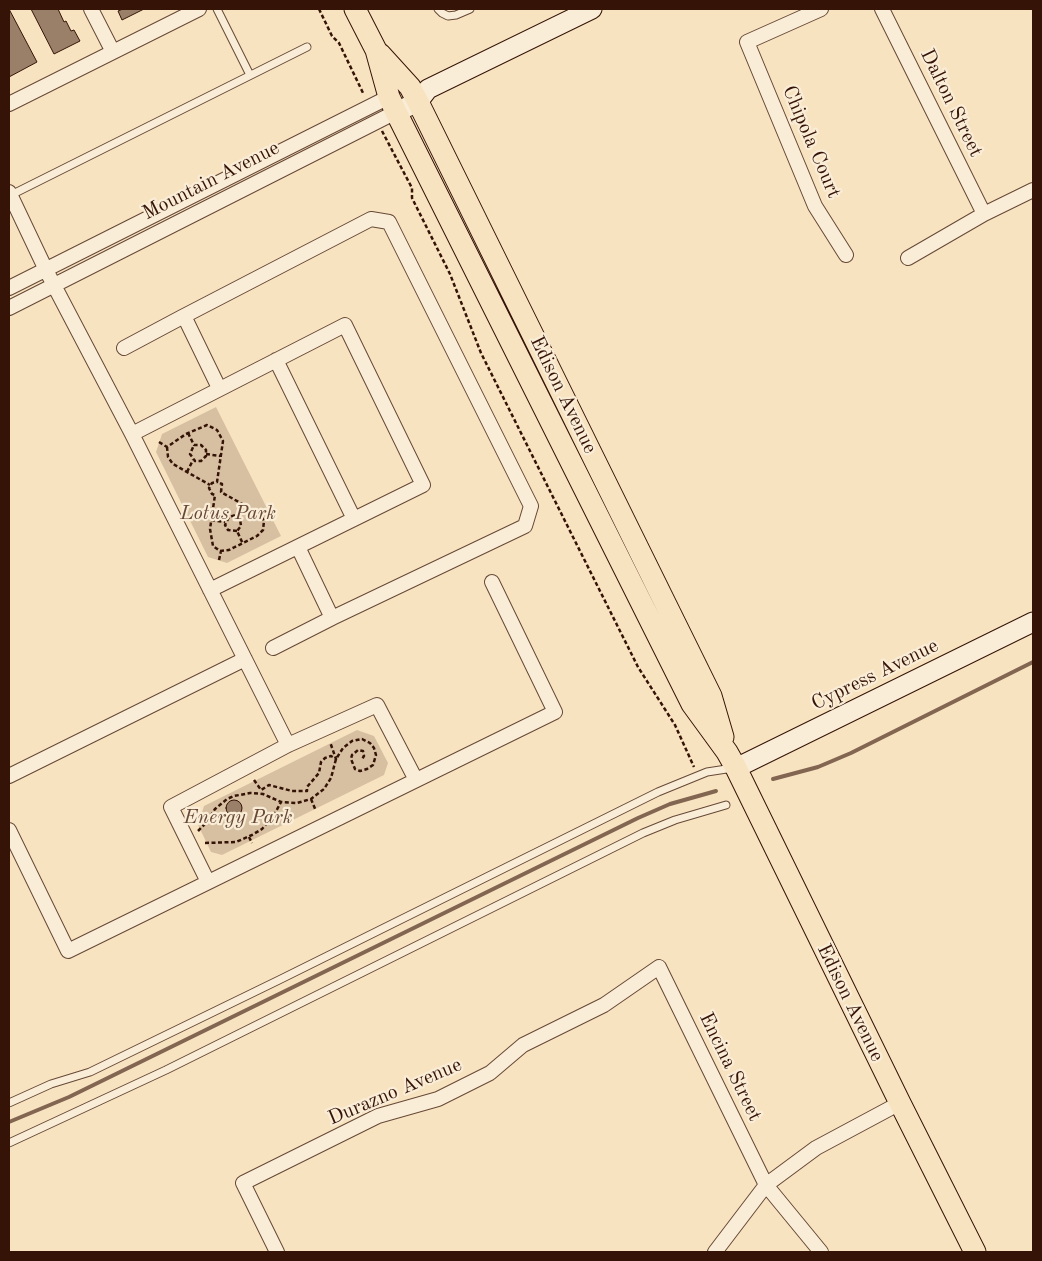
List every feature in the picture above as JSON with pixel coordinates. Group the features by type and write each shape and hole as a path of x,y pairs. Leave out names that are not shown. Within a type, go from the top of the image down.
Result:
{"main road":[{"name":"Edison Avenue","path":"356,9 376,50 393,105 692,704 732,760"},
{"name":"Edison Avenue","path":"376,50 419,93 711,696 732,760 975,1252"}],"street":[{"path":"92,9 113,52"},
{"path":"9,104 199,9"},
{"name":"Mountain Avenue","path":"9,288 592,9"},
{"name":"Chipola Court","path":"821,9 747,42 815,206 846,255"},
{"name":"Dalton Street","path":"882,9 984,214"},
{"name":"Mountain Avenue","path":"9,308 393,105"},
{"path":"908,258 984,214 1033,190"},
{"path":"9,194 288,745"},
{"path":"124,348 371,219 389,222 531,506 525,526 273,648"},
{"path":"184,316 219,388"},
{"path":"132,434 345,325 423,485 210,590"},
{"path":"276,360 354,519"},
{"path":"298,547 332,618"},
{"path":"9,830 68,951 555,712 492,582"},
{"name":"Cypress Avenue","path":"732,760 1033,622"},
{"path":"9,776 245,659"},
{"path":"208,882 171,807 288,745 377,704 416,780"},
{"name":"Durazno Avenue","path":"278,1252 243,1183 378,1116 438,1099 490,1073 523,1044 604,1006 659,966"},
{"name":"Encina Street","path":"659,966 766,1185 822,1252"},
{"path":"715,1252 766,1185 816,1148 900,1103"}],"lane":[{"path":"217,9 250,75"},
{"path":"438,9 448,16 470,9"},
{"path":"9,194 307,47"},
{"path":"9,1103 51,1084 90,1072 636,802 732,760"},
{"path":"9,1144 166,1070 643,833 675,820 726,805"}],"path":[{"path":"319,9 332,36 339,42 364,94"},
{"path":"384,135 412,188 412,198 450,274 482,354 638,667 675,724 698,776"},
{"path":"167,447 188,433 207,426 217,430 222,441 217,482"},
{"path":"188,433 194,445"},
{"path":"160,442 167,447 168,457 173,464 210,485"},
{"path":"193,460 200,461 206,456 206,450 201,445 194,445"},
{"path":"193,460 190,454 194,445"},
{"path":"206,454 220,456"},
{"path":"187,472 193,460"},
{"path":"210,485 217,482"},
{"path":"217,482 222,484 221,492"},
{"path":"210,485 209,488 212,494 216,495"},
{"path":"221,492 260,514 264,522 263,530 257,536 230,550 221,551 213,546 211,520 216,495 221,492"},
{"path":"238,516 244,504"},
{"path":"225,522 229,517 238,516"},
{"path":"237,531 241,526 238,516"},
{"path":"211,520 225,522"},
{"path":"225,522 228,530 237,531"},
{"path":"237,531 243,544"},
{"path":"219,560 221,551"},
{"path":"198,831 206,824 215,809 227,799 261,792 281,802 297,804 311,799 324,789 331,778 336,758 343,748 352,741 362,739 370,743 374,748 376,755 373,765 360,771 355,769 351,759 352,755 358,750 363,751 364,756 362,760"},
{"path":"330,742 336,758"},
{"path":"261,792 269,785 292,791 306,791 307,787 319,773 321,762 331,756 336,758"},
{"path":"254,780 261,792"},
{"path":"311,799 316,811"},
{"path":"205,843 236,842 262,829 274,815 281,802"},
{"path":"249,836 252,843"}],"green space":[{"name":"Lotus Park","path":"216,407 281,536 227,563 208,557 156,452 162,434"},
{"name":"Energy Park","path":"357,730 374,736 388,763 384,775 222,855 211,852 198,825 204,806"}],"building":[{"path":"9,9 37,62 9,77"},
{"path":"31,9 58,9 64,22 66,21 71,31 74,30 80,41 54,54"},
{"path":"123,9 144,9 122,20 118,11"},
{"path":"234,800 242,808 234,816 226,808"}],"waterway":[{"path":"773,779 818,767 851,753 1033,662"},
{"path":"9,1122 69,1097 638,818 670,804 716,791"}]}
